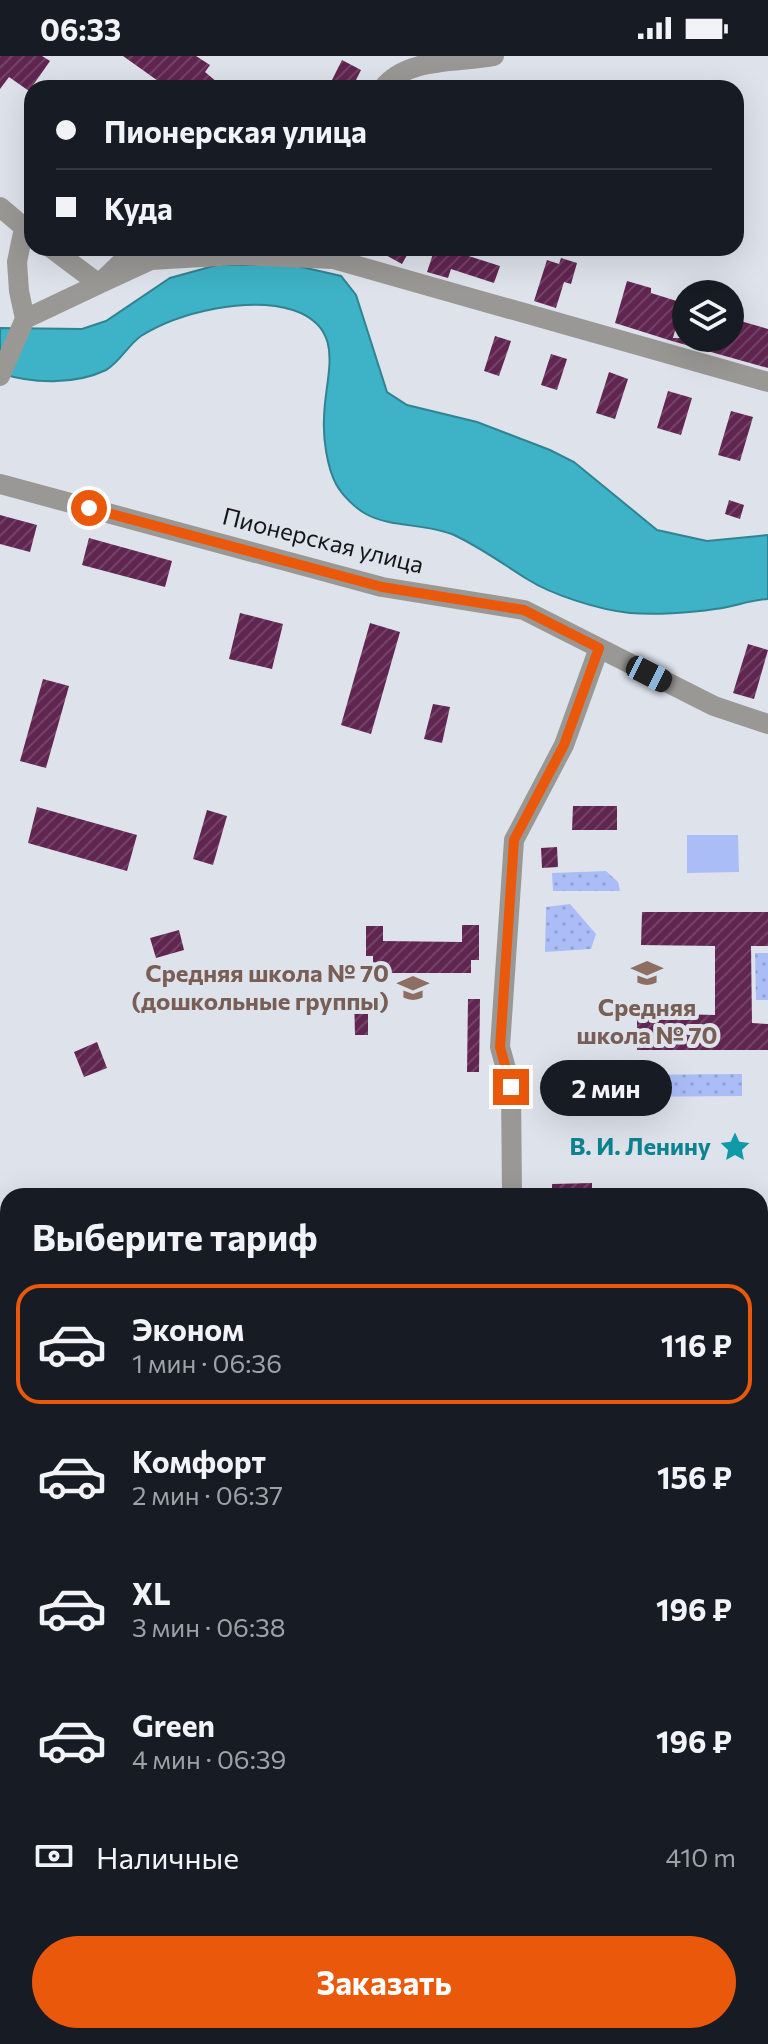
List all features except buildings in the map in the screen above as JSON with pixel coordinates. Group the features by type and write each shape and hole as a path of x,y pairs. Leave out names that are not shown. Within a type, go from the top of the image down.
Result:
{"street":[{"path":"391,80 400,71 432,63 466,62 494,56"},
{"path":"0,207 24,228"},
{"path":"0,376 25,319 17,262 24,242"},
{"path":"62,256 99,284"},
{"path":"99,284 128,256"},
{"path":"25,319 151,260 219,256"},
{"path":"260,256 333,259 768,382"},
{"name":"Пионерская улица","path":"0,484 382,587 524,610 714,706 768,724"},
{"path":"512,1188 511,1087 500,1047 514,840 564,745 599,648"}],"green space":[{"path":"687,835 738,835 739,872 687,873"},
{"path":"606,871 618,882 620,891 553,891 552,873"},
{"path":"570,904 596,934 591,949 545,952 546,907"},
{"path":"755,953 768,953 768,1000 756,1000"},
{"path":"742,1074 742,1096 622,1097 620,1075"}],"shaded area":[{"path":"217,265 293,265 341,276 356,295 387,392 407,405 477,422 574,462 657,530 707,541 768,535 768,599 695,612 650,614 605,609 537,585 454,535 386,522 366,514 345,497 328,461 324,427 330,356 327,342 321,329 310,318 293,310 275,306 236,306 175,320 141,336 106,370 81,378 39,381 0,373 0,328 82,329 106,321 170,278"}],"place":[{"name":"Средняя школа № 70","path":"647,973"},
{"name":"Средняя школа № 70 (дошкольные группы)","path":"413,988"},
{"name":"В. И. Ленину","path":"735,1147"}],"route":[{"path":"89,508 382,587 524,610 599,648 564,745 514,840 500,1047 511,1087"}]}
